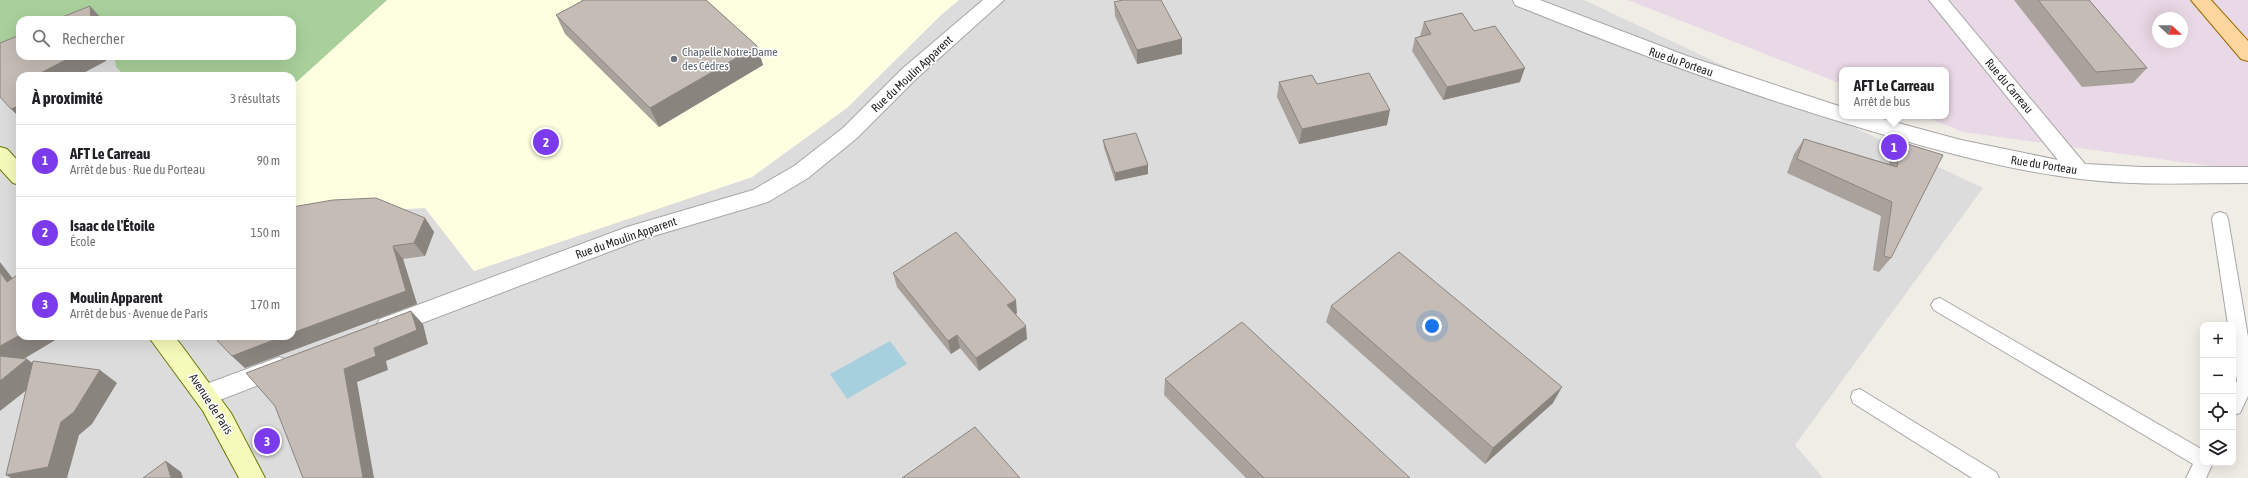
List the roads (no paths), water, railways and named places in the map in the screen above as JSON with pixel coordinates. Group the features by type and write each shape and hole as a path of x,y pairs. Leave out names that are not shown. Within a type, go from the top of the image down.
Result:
{"main road":[{"path":"2200,0 2248,54"},
{"path":"0,155 16,173"},
{"name":"Avenue de Paris","path":"163,340 207,394 240,450 252,478"}],"street":[{"name":"Rue du Moulin Apparent","path":"368,333 635,233 760,196 802,172 850,133 909,74 995,0"},
{"name":"Rue du Porteau","path":"1522,0 1620,40 1736,81 1839,114"},
{"name":"Rue du Carreau","path":"1938,0 2080,171"},
{"name":"Rue du Porteau","path":"1856,119 1921,139 2007,159 2080,171 2135,175 2248,175"},
{"path":"207,394 295,361"}],"lane":[{"path":"2220,219 2247,382 2236,401"},
{"path":"1940,305 2200,458"},
{"path":"1860,397 1989,478"},
{"path":"2196,478 2202,466"}],"water":[{"path":"890,341 907,364 847,399 830,374"}],"place":[{"name":"Chapelle Notre-Dame des Cèdres","path":"674,59"},
{"name":"Isaac de l'Étoile","path":"546,142"},
{"name":"AFT Le Carreau","path":"1894,147"},
{"name":"Moulin Apparent","path":"267,441"}]}
